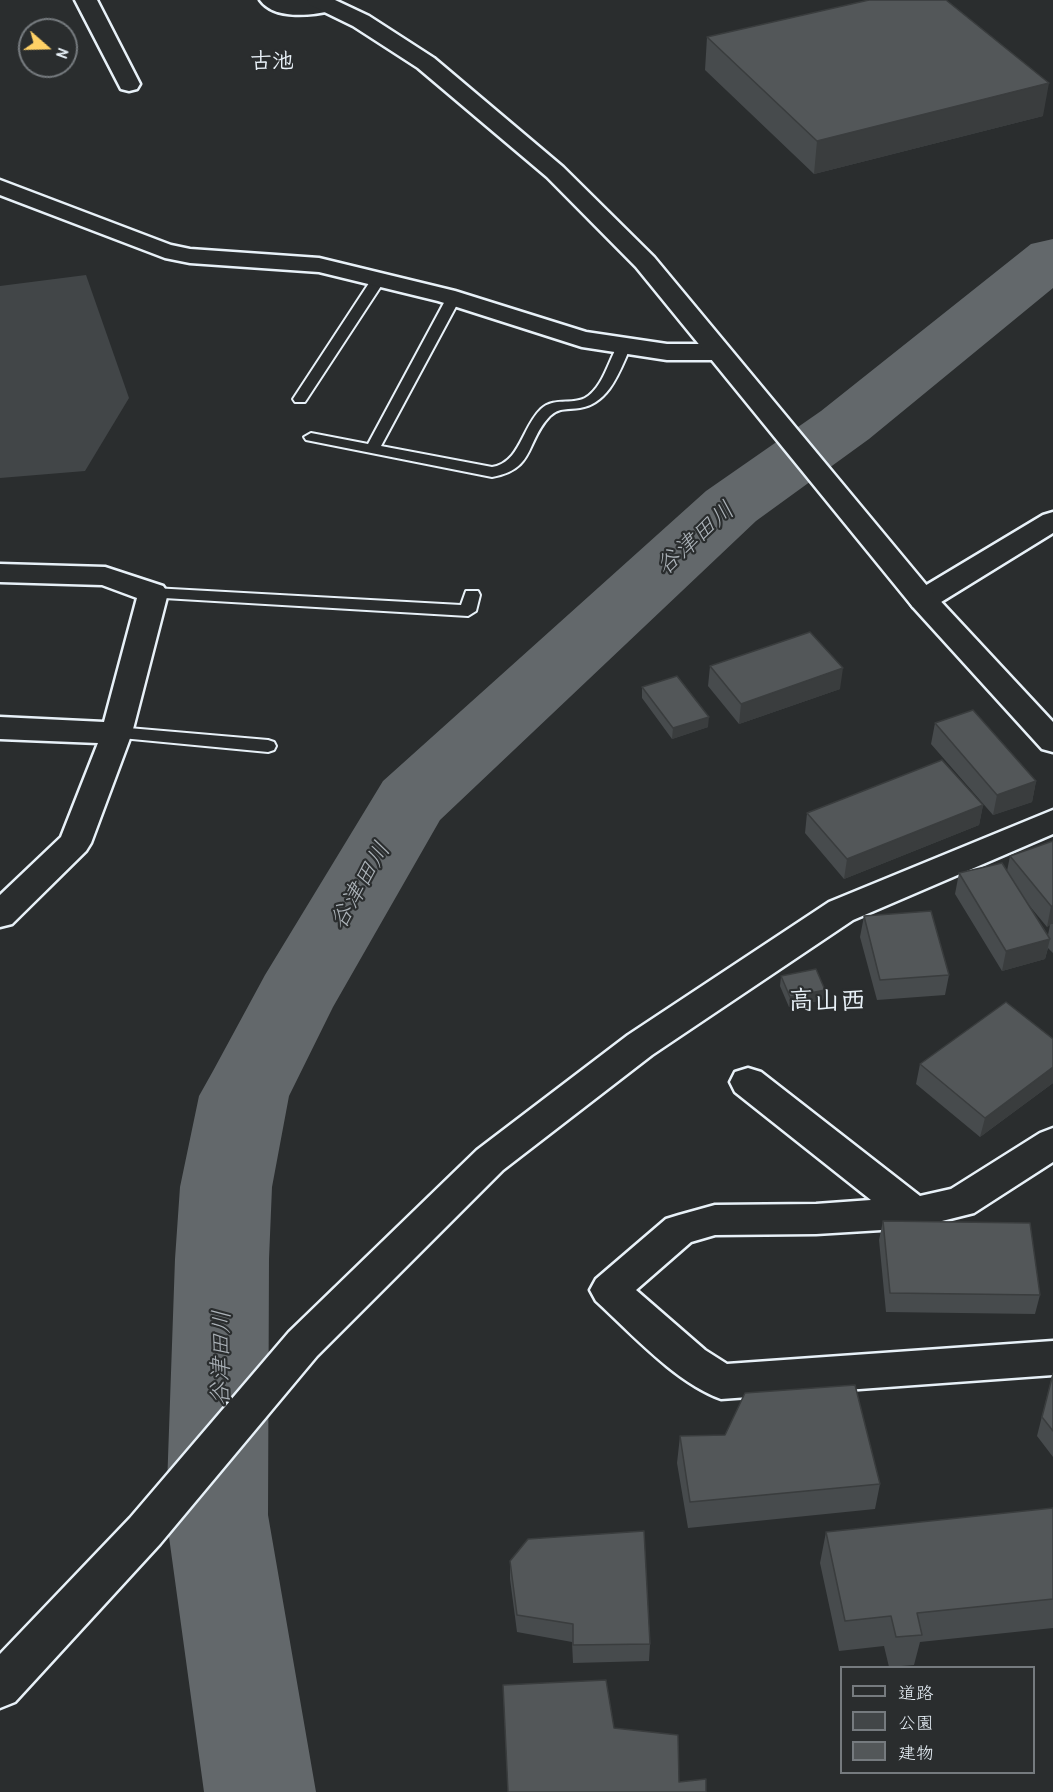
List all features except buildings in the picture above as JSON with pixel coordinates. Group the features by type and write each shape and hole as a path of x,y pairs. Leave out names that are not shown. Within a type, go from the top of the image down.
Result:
{"street":[{"path":"86,0 129,84"},
{"path":"271,0 277,5 288,7 323,2 361,21 426,63 555,172 645,262 922,600 1053,741"},
{"path":"0,187 165,251 190,256 319,265 453,298 582,339 724,359"},
{"path":"922,600 1053,520"},
{"path":"0,573 105,576 153,593 117,733 75,843 0,915"},
{"path":"0,728 117,733"},
{"path":"2,1678 145,1531 303,1344 490,1160 640,1045 841,911 1053,821"},
{"path":"748,1082 914,1213"},
{"path":"1053,1143 961,1202 914,1213 816,1219 715,1220 679,1230 609,1290 691,1362 721,1382 1053,1358"}],"lane":[{"path":"300,399 378,280"},
{"path":"373,448 453,298"},
{"path":"311,437 492,472 507,469 517,459 538,420 547,410 554,406 591,401 598,393 624,346"},
{"path":"153,593 468,610 472,596"},
{"path":"117,733 267,746"}],"green space":[{"path":"86,275 129,398 85,471 0,478 0,286"}],"waterway":[{"name":"谷津田川","path":"260,1792 217,1515 222,1259 226,1187 244,1096 295,998 411,801 731,506 845,425 1053,257"}],"district":[{"name":"古池","path":"272,62"},
{"name":"高山西","path":"827,1002"}]}
